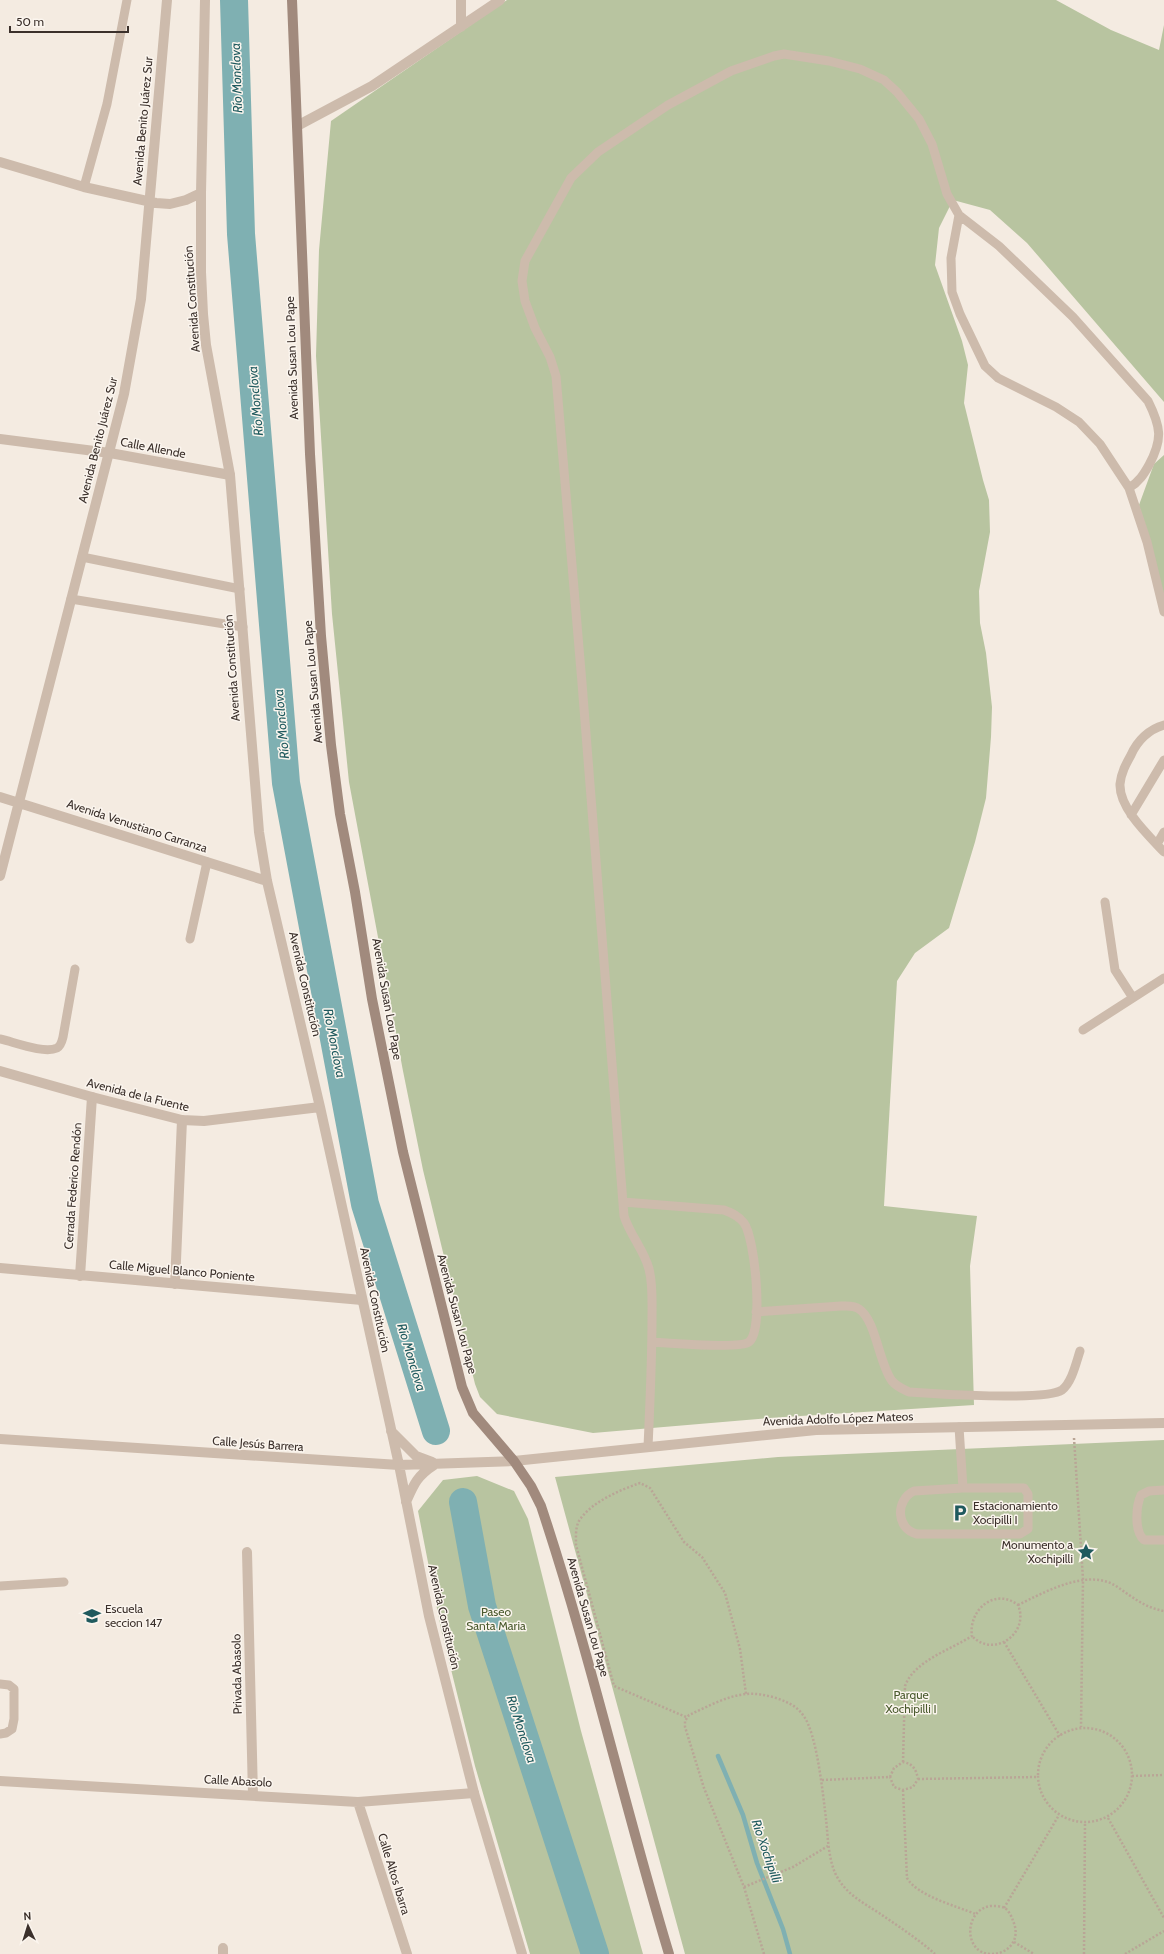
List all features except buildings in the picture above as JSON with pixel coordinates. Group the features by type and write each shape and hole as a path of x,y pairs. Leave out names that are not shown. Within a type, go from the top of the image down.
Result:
{"main road":[{"name":"Avenida Susan Lou Pape","path":"292,0 310,454 322,644 331,745 340,814 355,892 372,999 403,1152 461,1380 473,1413 514,1461 531,1486 541,1506 595,1687 640,1858 669,1954"}],"street":[{"name":"Avenida Benito Juárez Sur","path":"0,876 124,394 141,299 148,201 167,0"},
{"name":"Avenida Constitución","path":"205,0 201,272 206,345 230,475 258,825 267,881 320,1107 390,1430 399,1465 429,1616 474,1793 522,1954"},
{"path":"461,0 461,27"},
{"path":"297,126 372,86 500,0"},
{"path":"0,162 84,187 148,201 170,204 186,200 201,193"},
{"name":"Calle Allende","path":"0,439 110,453 230,475"},
{"name":"Avenida Venustiano Carranza","path":"0,797 267,881"},
{"name":"Avenida de la Fuente","path":"0,1070 92,1097 182,1120 204,1121 320,1107"},
{"name":"Cerrada Federico Rendón","path":"80,1276 92,1097"},
{"path":"175,1284 182,1120"},
{"name":"Calle Miguel Blanco Poniente","path":"0,1268 362,1300"},
{"name":"Avenida Adolfo López Mateos","path":"514,1461 816,1430 1164,1423"},
{"path":"390,1430 416,1456 435,1464"},
{"name":"Calle Jesús Barrera","path":"0,1439 399,1465 514,1461"},
{"path":"406,1502 416,1480 421,1473 435,1464"},
{"name":"Privada Abasolo","path":"247,1552 253,1795"},
{"name":"Calle Abasolo","path":"0,1781 358,1802 474,1793"},
{"name":"Calle Altos Ibarra","path":"358,1802 407,1954"}],"lane":[{"path":"84,187 107,104 126,0"},
{"path":"648,1447 652,1342 651,1283 649,1269 628,1229 624,1216 556,376 550,357 535,328 525,301 522,281 525,261 572,178 598,152 668,105 731,71 784,54 829,61 860,69 884,80 897,92 919,119 932,144 947,194 959,215 999,246 1073,317 1148,402 1158,426 1159,443 1144,474 1136,484 1129,488"},
{"path":"959,215 951,258 952,292 960,314 985,366 998,378 1056,407 1079,422 1100,444 1129,488 1147,542 1164,612"},
{"path":"82,557 240,589"},
{"path":"71,599 243,627"},
{"path":"1164,724 1147,733 1132,752 1122,774 1121,793 1131,815 1164,852"},
{"path":"1131,815 1164,760"},
{"path":"1157,844 1164,832"},
{"path":"190,939 207,862"},
{"path":"1105,902 1115,970 1133,998"},
{"path":"0,1039 35,1048 56,1048 60,1045 63,1037 75,969"},
{"path":"1083,1030 1164,978"},
{"path":"623,1202 724,1210 738,1216 745,1224 749,1235 758,1288 752,1338 748,1343 741,1345 652,1342"},
{"path":"756,1312 841,1306 852,1306 859,1308 865,1315 873,1332 890,1379 897,1386 910,1392 1022,1396 1052,1394 1061,1390 1068,1383 1080,1351"},
{"path":"959,1427 963,1488"},
{"path":"963,1488 1024,1488 1028,1494 1028,1529 1020,1534 917,1534 910,1532 905,1528 902,1522 901,1502 907,1495 914,1491 963,1488"},
{"path":"1164,1490 1150,1491 1141,1495 1138,1521 1139,1531 1144,1540 1164,1540"},
{"path":"0,1586 64,1582"},
{"path":"0,1684 9,1685 14,1689 14,1719 12,1729 9,1732 0,1734"}],"path":[{"path":"1075,1425 1083,1580 1081,1727"},
{"path":"746,1694 740,1649 725,1593 702,1557 684,1542 650,1488 640,1483 624,1488 597,1504 581,1518 576,1530 576,1545 614,1686 686,1718 724,1700 746,1694 761,1694 794,1706 804,1716 810,1728 822,1780 828,1846 836,1874 843,1886 852,1896 910,1934 935,1954"},
{"path":"1018,1605 1044,1592 1083,1580 1094,1579 1105,1581 1144,1604 1164,1611"},
{"path":"1008,1598 1018,1605 1021,1620 1017,1629 1004,1642 990,1646 982,1644 972,1636 971,1624 975,1615 984,1604 990,1601 1008,1598"},
{"path":"903,1762 905,1686 908,1676 916,1668 972,1636"},
{"path":"1004,1642 1060,1736"},
{"path":"686,1718 685,1728 688,1742 702,1782 744,1887 764,1954"},
{"path":"1081,1727 1103,1731 1120,1742 1128,1753 1132,1767 1132,1786 1125,1802 1108,1818 1086,1822 1058,1815 1047,1805 1041,1794 1037,1777 1040,1758 1049,1744 1070,1729 1081,1727"},
{"path":"903,1762 912,1765 916,1771 918,1779 913,1787 903,1790 894,1787 890,1777 894,1768 903,1762"},
{"path":"1132,1776 1164,1775"},
{"path":"822,1780 890,1777"},
{"path":"918,1779 1037,1777"},
{"path":"903,1790 907,1878 910,1884 923,1892 975,1914"},
{"path":"1004,1908 1058,1815"},
{"path":"1108,1818 1164,1918"},
{"path":"1084,1954 1086,1822"},
{"path":"744,1887 793,1867 828,1846"},
{"path":"990,1906 1004,1908 1015,1924 1016,1934 1014,1942 1005,1950 998,1953 980,1953 975,1947 970,1934 972,1919 975,1914 983,1907 990,1906"},
{"path":"1125,1954 1164,1931"},
{"path":"1014,1942 1034,1954"}],"green space":[{"path":"507,0 1056,0 1111,30 1159,50 1164,25 1164,402 1027,243 990,210 953,200 939,228 935,265 962,341 968,365 964,403 989,500 990,532 979,591 980,623 986,653 992,707 991,737 986,798 975,842 949,928 915,953 897,981 884,1206 977,1216 970,1266 974,1405 769,1418 593,1433 497,1414 480,1397 475,1384 423,1170 349,782 332,614 316,356 319,250 331,121"},
{"path":"1164,455 1164,601 1139,505 1154,464"},
{"name":"Parque Xochipilli I","path":"1164,1440 1164,1954 685,1954 555,1477 778,1457"},
{"name":"Paseo Santa Maria","path":"477,1476 514,1491 528,1519 581,1731 643,1954 530,1954 475,1766 441,1629 418,1511 443,1480"}],"waterway":[{"name":"Río Monclova","path":"234,0 241,234 286,783 365,1204 436,1431"},
{"name":"Rio Monclova","path":"463,1502 482,1606 595,1954"},
{"name":"Rio Xochipilli","path":"718,1756 743,1815 757,1863 783,1929 790,1954"}],"place":[{"name":"Estacionamiento Xocipilli I","path":"960,1513"},
{"name":"Monumento a Xochipilli","path":"1086,1552"},
{"name":"Escuela seccion 147","path":"92,1616"}]}
